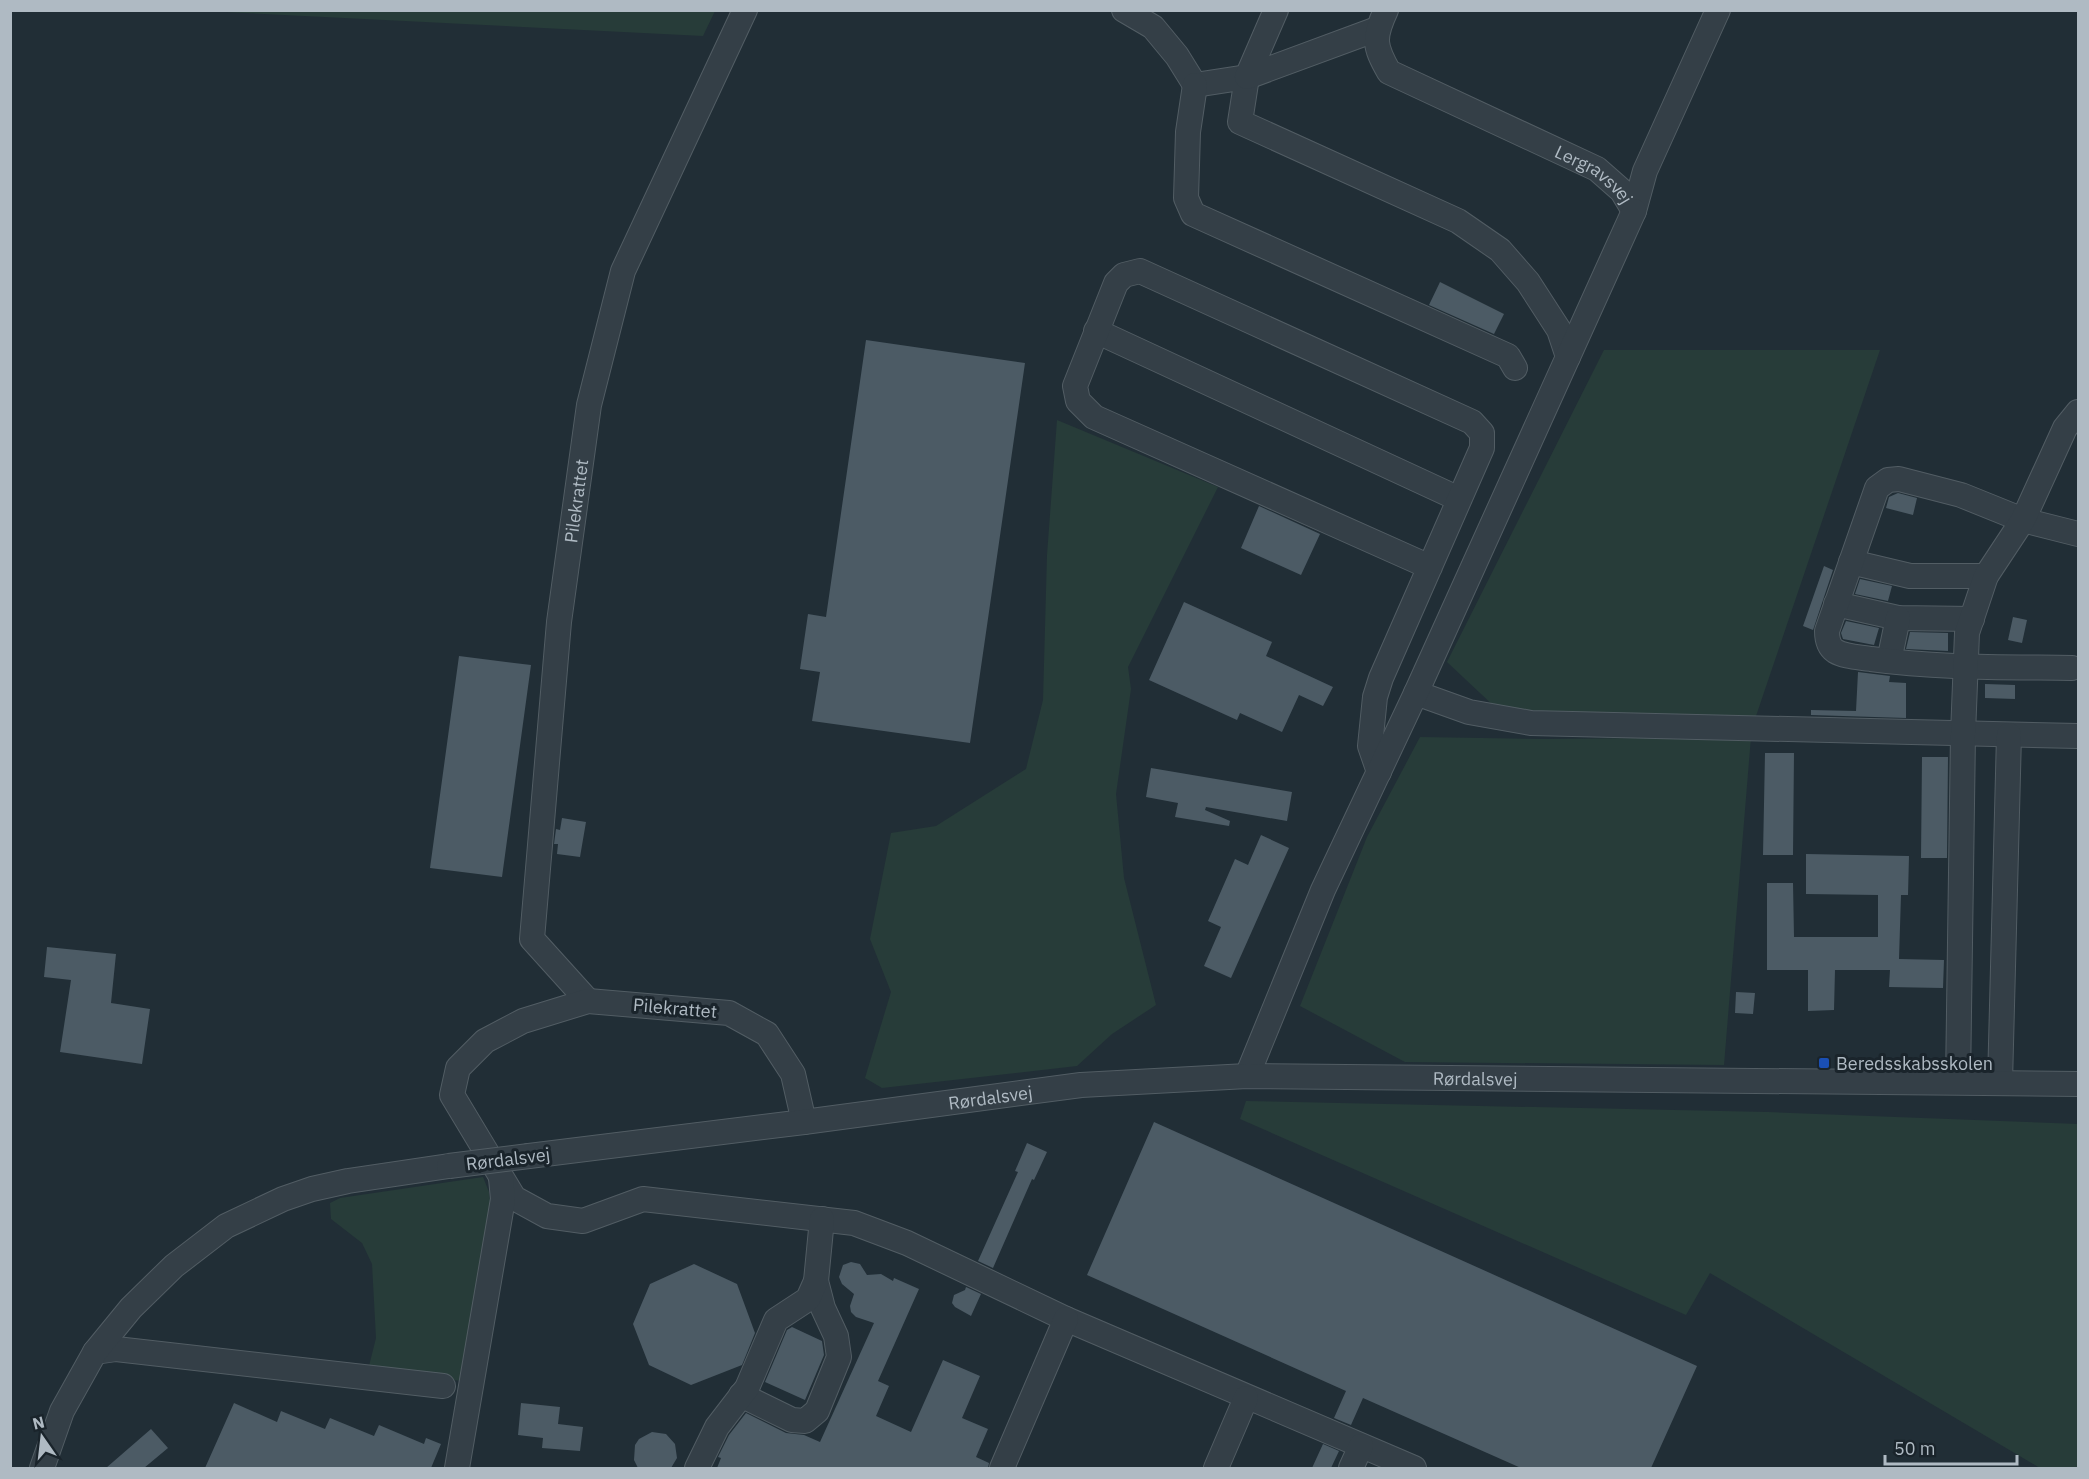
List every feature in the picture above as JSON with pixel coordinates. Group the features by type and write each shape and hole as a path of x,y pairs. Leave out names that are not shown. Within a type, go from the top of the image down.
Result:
{"street":[{"name":"Pilekrattet","path":"588,1001 532,939 559,622 588,405 623,271 745,10"},
{"path":"1124,10 1153,27 1177,56 1195,85 1188,132 1186,198 1193,214 1508,356 1515,368"},
{"path":"1276,10 1247,76 1240,122 1458,221 1500,250 1528,282 1559,330 1569,357"},
{"name":"Lergravsvej","path":"1634,211 1645,171 1718,10"},
{"name":"Lergravsvej","path":"1247,76 1382,20"},
{"name":"Lergravsvej","path":"1382,20 1377,52 1389,72 1597,169 1622,191 1634,211"},
{"path":"1195,85 1247,76"},
{"path":"1247,1076 1323,890 1416,693 1634,211"},
{"path":"1379,772 1370,746 1375,696 1482,448 1482,434 1472,422 1140,271 1124,275 1116,283 1075,386 1078,401 1094,417 1430,567"},
{"path":"1096,331 1459,500"},
{"path":"1958,1082 1963,734 1967,633 1986,576 2023,520 2065,428 2079,412"},
{"path":"2072,668 1889,662 1844,655 1833,650 1828,642 1827,631 1877,488 1888,480 1899,479 1961,495 2023,520 2079,534"},
{"path":"1851,562 1910,576 1986,576"},
{"path":"1836,604 1898,618 1972,619"},
{"path":"1889,662 1898,618"},
{"path":"1416,693 1468,712 1532,723 2079,736"},
{"path":"2000,1083 2009,735"},
{"name":"Pilekrattet","path":"804,1122 793,1074 767,1034 729,1013 588,1001 523,1021 485,1041 458,1068 452,1095 514,1198 548,1216 583,1221 643,1199 822,1219"},
{"name":"Rørdalsvej","path":"42,1468 62,1411 95,1352 131,1308 174,1266 226,1226 283,1199 312,1189 348,1181 1081,1085 1247,1076 2079,1084"},
{"path":"457,1468 503,1199 501,1177"},
{"path":"698,1468 717,1427 747,1388 776,1320 808,1299 816,1281 822,1219 854,1223 906,1243 1066,1319 1414,1468"},
{"path":"741,1395 792,1420 805,1421 817,1411 839,1357 836,1336 823,1308 816,1281"},
{"path":"1002,1468 1066,1319"},
{"path":"95,1352 116,1349 443,1386"},
{"path":"1216,1468 1246,1398"},
{"path":"1351,1468 1361,1446"}],"green space":[{"path":"185,10 715,10 715,11 703,36"},
{"path":"1604,350 1880,350 1755,719 1497,709 1447,662"},
{"path":"1057,420 1218,487 1128,667 1131,689 1116,794 1124,878 1156,1005 1112,1034 1077,1066 882,1088 865,1078 891,992 870,939 891,833 936,826 1026,769 1043,700 1047,555"},
{"path":"1420,737 1544,739 1751,737 1724,1065 1405,1062 1300,1006 1367,837"},
{"path":"1246,1101 1768,1112 2078,1124 2078,1468 2040,1468 1710,1273 1686,1315 1240,1119"},
{"path":"483,1177 489,1192 492,1218 462,1381 368,1370 376,1338 372,1264 362,1243 331,1219 330,1203 340,1198"}],"building":[{"path":"1440,282 1504,314 1494,334 1429,305"},
{"path":"866,340 1025,363 970,743 812,721 820,672 800,669 808,614 826,617"},
{"path":"1898,493 1917,498 1913,515 1886,508 1889,497"},
{"path":"1259,506 1320,534 1301,575 1241,548"},
{"path":"1824,566 1833,570 1813,630 1803,626"},
{"path":"1860,579 1892,586 1888,601 1855,594"},
{"path":"1184,602 1272,642 1266,656 1333,687 1323,706 1299,695 1282,732 1240,713 1237,720 1149,680"},
{"path":"2013,617 2027,620 2022,643 2008,640"},
{"path":"1846,621 1879,628 1874,645 1843,639 1841,633"},
{"path":"1910,632 1948,633 1948,651 1906,649"},
{"path":"459,656 531,665 502,877 430,868"},
{"path":"1858,672 1890,676 1889,682 1906,683 1906,718 1811,715 1811,710 1856,711"},
{"path":"1985,684 2015,685 2015,699 1985,698"},
{"path":"1765,753 1794,753 1793,855 1763,855"},
{"path":"1922,757 1948,757 1947,858 1921,858"},
{"path":"1151,768 1292,792 1287,821 1206,807 1205,810 1230,821 1229,826 1175,817 1178,803 1146,797"},
{"path":"562,818 586,822 580,857 557,854 558,844 554,844 556,829 560,830"},
{"path":"1261,835 1289,848 1231,978 1204,966 1221,927 1208,921 1235,859 1248,865"},
{"path":"1806,854 1909,856 1908,895 1901,895 1899,959 1944,960 1943,988 1889,987 1890,970 1835,970 1834,1010 1808,1011 1808,970 1767,970 1767,883 1793,883 1794,937 1878,937 1878,895 1806,894"},
{"path":"47,947 116,954 111,1003 150,1009 142,1064 60,1052 71,980 44,977"},
{"path":"1736,992 1755,993 1753,1014 1735,1013"},
{"path":"1154,1122 1697,1366 1651,1468 1521,1468 1363,1398 1351,1425 1334,1418 1346,1391 1087,1275"},
{"path":"1027,1143 1047,1152 1034,1180 1032,1179 993,1268 978,1261 1018,1172 1015,1171"},
{"path":"851,1262 860,1264 867,1275 881,1274 893,1281 894,1278 919,1289 878,1381 889,1386 876,1416 911,1432 943,1360 980,1376 962,1418 988,1429 976,1457 989,1463 988,1468 717,1468 721,1458 718,1457 729,1435 746,1413 786,1433 804,1435 820,1442 874,1323 856,1317 851,1312 850,1306 854,1294 842,1284 839,1277 843,1265"},
{"path":"694,1264 737,1284 755,1333 742,1365 691,1385 649,1365 633,1324 650,1284"},
{"path":"966,1287 981,1294 971,1316 952,1303 954,1295 965,1290"},
{"path":"792,1327 822,1341 824,1355 805,1400 765,1382 787,1330"},
{"path":"234,1403 277,1422 281,1411 325,1429 330,1418 374,1436 379,1425 424,1444 426,1438 441,1444 431,1468 205,1468"},
{"path":"521,1403 560,1407 558,1424 583,1427 580,1451 542,1448 543,1438 518,1435"},
{"path":"151,1429 168,1448 144,1468 106,1468"},
{"path":"652,1432 666,1434 675,1444 677,1458 671,1468 638,1468 634,1460 635,1445 639,1439"},
{"path":"1323,1444 1339,1451 1331,1468 1312,1468"}],"place":[{"name":"Beredsskabsskolen","path":"1824,1063"}]}
